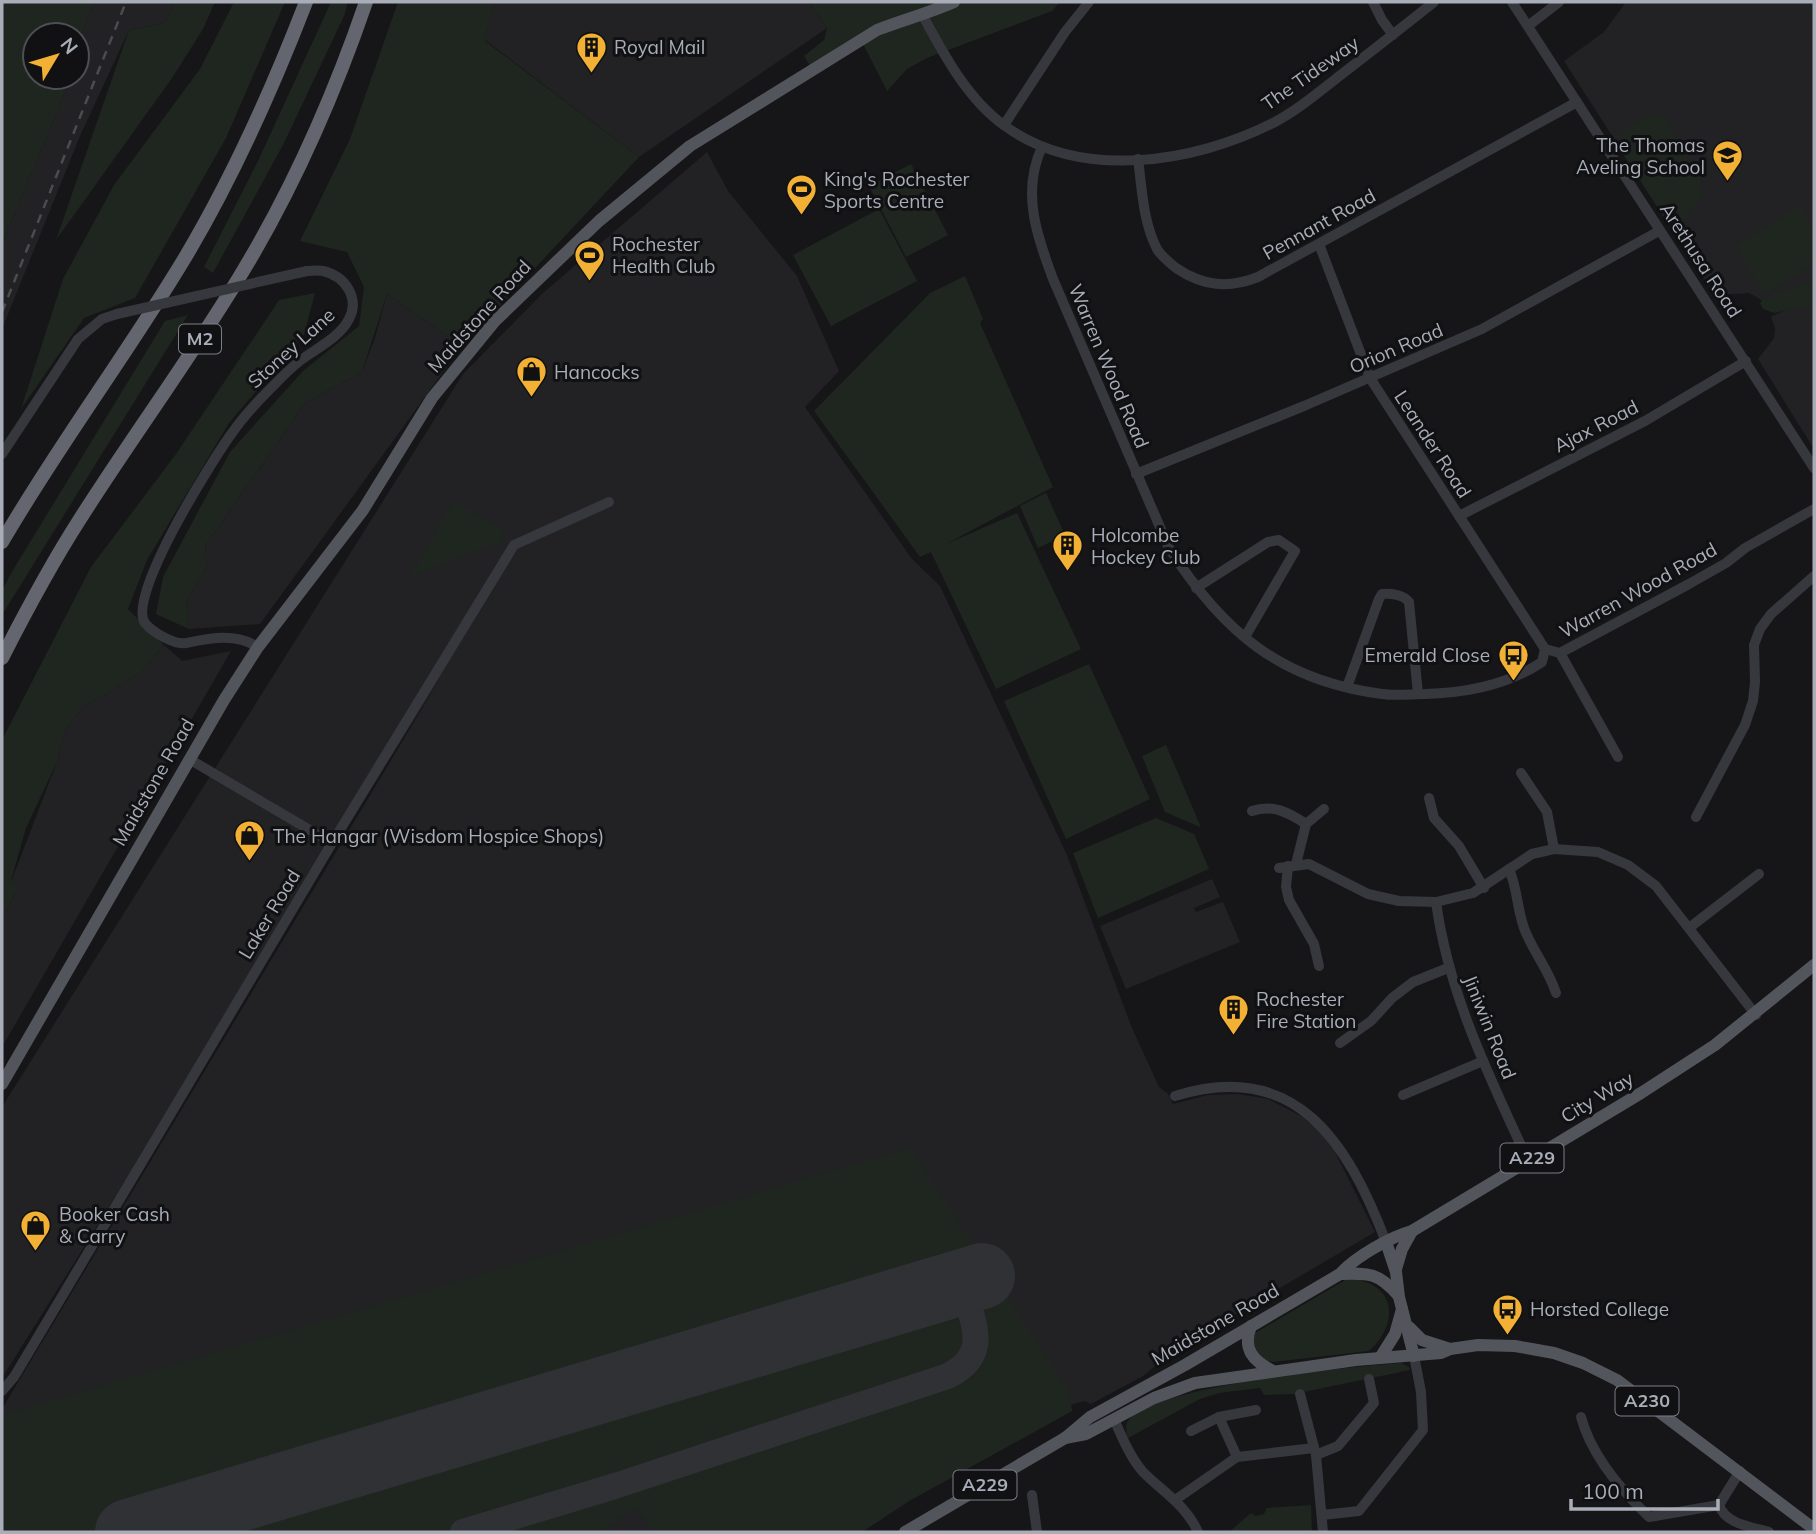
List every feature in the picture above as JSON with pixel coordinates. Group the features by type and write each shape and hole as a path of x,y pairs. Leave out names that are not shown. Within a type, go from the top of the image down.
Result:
{"highway":[{"path":"2,542 163,293 211,212 261,113 306,2"},
{"name":"M2","path":"2,658 32,599 79,520 215,316 278,211 326,110 366,2"}],"main road":[{"name":"Maidstone Road","path":"2,1084 189,759 258,647 363,510 444,382 495,321 618,205 690,146 877,30 923,16 954,2"},
{"name":"City Way","path":"1386,1242 1412,1231 1678,1070 1756,1015 1814,965"},
{"path":"1396,1272 1402,1249 1412,1231"},
{"name":"Maidstone Road","path":"905,1532 1065,1438 1090,1417 1340,1274 1346,1267 1386,1242"},
{"path":"1386,1242 1396,1272 1414,1356"},
{"path":"1340,1274 1364,1273 1376,1276 1388,1284 1401,1303 1395,1334 1380,1359"},
{"path":"1406,1324 1422,1340 1450,1349"},
{"path":"1251,1326 1248,1335 1251,1354 1255,1361 1273,1371"},
{"name":"A230","path":"1414,1356 1478,1345 1520,1347 1554,1353 1583,1363 1618,1380 1814,1529"},
{"name":"Maidstone Road","path":"1065,1438 1086,1434 1153,1398 1178,1388 1273,1371 1414,1356"}],"street":[{"path":"1004,125 1065,32 1090,2"},
{"path":"1373,2 1393,34"},
{"name":"The Tideway","path":"923,16 940,48 968,89 1004,125 1042,147 1066,154 1092,158 1138,159 1201,151 1275,122 1299,107 1434,2"},
{"name":"Arethusa Road","path":"1512,2 1814,468"},
{"path":"1528,26 1559,2"},
{"name":"Pennant Road","path":"1138,159 1149,226 1158,251 1191,278 1224,286 1241,284 1577,102"},
{"name":"Warren Wood Road","path":"1042,147 1032,177 1032,206 1038,238 1063,304 1169,548 1196,588 1228,623 1302,674 1315,680 1384,695 1453,693 1513,677 1542,662 1545,649 1560,653 1726,564 1745,548 1814,509"},
{"name":"Orion Road","path":"1136,474 1482,329 1660,231"},
{"name":"Leander Road","path":"1319,244 1370,378 1545,649"},
{"name":"Stoney Lane","path":"2,454 78,340 102,319 307,271 323,271 345,283 354,306 350,318 330,339 271,387 230,435 175,524 141,607 144,622 155,633 176,641 184,643 201,639 240,638 258,647"},
{"name":"Ajax Road","path":"1459,516 1644,421 1746,361"},
{"name":"Laker Road","path":"2,1391 14,1377 332,843 514,545 609,502"},
{"path":"1196,588 1268,542 1279,540 1295,551 1245,637"},
{"path":"1696,817 1745,725 1753,701 1754,645 1760,629 1771,614 1814,576"},
{"path":"1348,687 1379,598 1382,594 1389,593 1406,598 1409,602 1419,694"},
{"path":"1560,653 1618,757"},
{"path":"189,759 332,843"},
{"path":"1521,774 1546,812 1554,849"},
{"path":"1429,799 1434,818 1459,846 1483,888"},
{"path":"1252,811 1263,807 1280,810 1306,824"},
{"path":"1319,966 1314,944 1289,900 1286,887 1288,866 1306,824 1324,809"},
{"path":"1288,866 1309,864 1320,867 1357,888 1380,897 1399,901 1436,902 1466,897 1532,854 1554,849 1598,852 1628,865 1656,886 1756,1015"},
{"path":"1509,869 1515,881 1526,933 1551,977 1556,993"},
{"path":"1689,928 1759,874"},
{"name":"Jiniwin Road","path":"1436,902 1448,968 1483,1060 1528,1161"},
{"path":"1340,1043 1371,1021 1392,998 1413,982 1448,968"},
{"path":"1403,1095 1483,1060"},
{"path":"1175,1096 1199,1089 1243,1088 1270,1094 1304,1110 1319,1122 1342,1151 1386,1242"},
{"path":"1322,1515 1359,1511 1423,1431 1421,1392 1414,1356"},
{"path":"1175,1500 1237,1457 1338,1447 1374,1403 1369,1379"},
{"path":"1300,1394 1315,1451 1322,1532"},
{"path":"1191,1430 1219,1417 1256,1410"},
{"path":"1219,1417 1237,1457"},
{"path":"1581,1417 1585,1432 1623,1492 1649,1517 1719,1505 1740,1471"},
{"path":"1114,1419 1140,1469 1191,1517 1198,1532"},
{"path":"1032,1495 1037,1532"},
{"path":"1719,1505 1725,1516 1769,1532"}],"shaded area":[{"path":"2,2 94,2 87,21 21,21 21,91 66,91 2,244"},
{"path":"94,2 175,2 165,23 129,30 80,136 2,329 2,244 66,91 91,91 91,21 87,21"},
{"path":"175,2 215,2 203,29 172,78 56,240 129,30 165,23"},
{"path":"234,2 285,2 226,138 135,298 84,318 21,409 63,279 114,185 200,69"},
{"path":"331,2 348,2 344,16 284,143 213,273 204,267 258,161"},
{"path":"398,2 494,2 485,41 639,157 462,346 387,294 362,372 305,403 205,546 207,566 186,601 189,629 156,614 163,577 230,452 303,371 359,326 364,287 347,252 300,241 350,139"},
{"path":"494,2 809,2 827,28 639,157 485,40"},
{"path":"809,2 1060,2 1052,11 927,58 907,69 887,91 861,40 812,69 804,56 824,40 827,28"},
{"name":"The Thomas Aveling School","path":"1626,2 1814,2 1814,283 1767,308 1760,299 1749,293 1719,295 1711,290 1564,61 1604,32"},
{"path":"1655,114 1665,119 1701,181 1702,194 1678,225 1669,225 1615,142 1627,128"},
{"path":"707,152 728,191 797,276 839,371 805,407 912,559 940,586 1067,855 1132,1028 1159,1087 1168,1094 1173,1104 1208,1095 1238,1094 1268,1099 1301,1116 1319,1131 1333,1148 1375,1232 1173,1351 1143,1376 1091,1404 1084,1401 1071,1405 1072,1411 909,1501 862,1532 2,1532 2,1409 441,677 2,1378 2,1107 463,374 543,293"},
{"path":"911,164 948,235 906,257 869,186"},
{"path":"1799,206 1814,231 1814,263 1765,295 1735,246"},
{"path":"879,209 917,281 831,326 793,255"},
{"path":"965,276 983,319 980,323 1053,487 946,544 1017,513 1081,649 996,689 931,552 920,557 814,411 930,293"},
{"path":"1814,280 1814,309 1796,308 1774,313 1763,309 1760,303 1765,298"},
{"path":"315,293 304,335 229,423 147,560 128,609 164,645 142,672 82,708 65,730 57,762 26,828 11,881 20,886 2,917 2,740 91,567 176,454 279,300"},
{"path":"387,294 462,346 260,624 189,629 186,601 207,566 205,546 305,403 362,372"},
{"path":"1814,295 1814,449 1758,359 1774,338 1775,328 1771,317"},
{"path":"188,315 2,615 2,591 10,575 165,321"},
{"path":"1046,493 1065,535 1038,548 1020,506"},
{"path":"454,501 505,531 498,545 491,544 409,578"},
{"path":"164,645 182,661 231,651 2,1047 2,917 20,886 11,882 57,762 65,730 82,708 142,672"},
{"path":"1089,664 1150,799 1066,839 1004,701"},
{"path":"1166,745 1200,827 1165,812 1142,756"},
{"path":"1156,818 1194,834 1209,869 1098,918 1073,853"},
{"path":"1212,879 1220,897 1194,908 1196,912 1223,902 1240,942 1126,989 1100,926"},
{"path":"910,1148 1069,1391 1072,1411 909,1501 862,1532 654,1532 635,1507 600,1532 2,1532 2,1415"},
{"path":"1347,1279 1375,1286 1388,1304 1386,1327 1369,1351 1273,1362 1265,1361 1257,1355 1253,1342 1255,1333"},
{"path":"1401,1363 1410,1370 1294,1394 1264,1395 1260,1388 1219,1393 1200,1399 1128,1438 1127,1423 1142,1410 1171,1398 1254,1380"},
{"path":"1311,1505 1312,1532 1229,1532 1251,1513 1256,1516 1264,1514 1267,1508"}],"taxiway":[{"path":"463,1532 618,1485 948,1376 962,1367 971,1357 975,1346 974,1323 961,1282"},
{"path":"163,1532 170,1520"}],"runway":[{"path":"128,1532 982,1276"}],"railway":[{"path":"2,312 126,2"}],"place":[{"name":"Royal Mail","path":"591,74"},
{"name":"The Thomas Aveling School","path":"1728,183"},
{"name":"King's Rochester Sports Centre","path":"801,217"},
{"name":"Rochester Health Club","path":"589,282"},
{"name":"Hancocks","path":"531,399"},
{"name":"Holcombe Hockey Club","path":"1068,573"},
{"name":"Emerald Close","path":"1513,682"},
{"name":"The Hangar (Wisdom Hospice Shops)","path":"250,863"},
{"name":"Rochester Fire Station","path":"1233,1037"},
{"name":"Booker Cash & Carry","path":"36,1252"},
{"name":"Horsted College","path":"1507,1336"}]}
